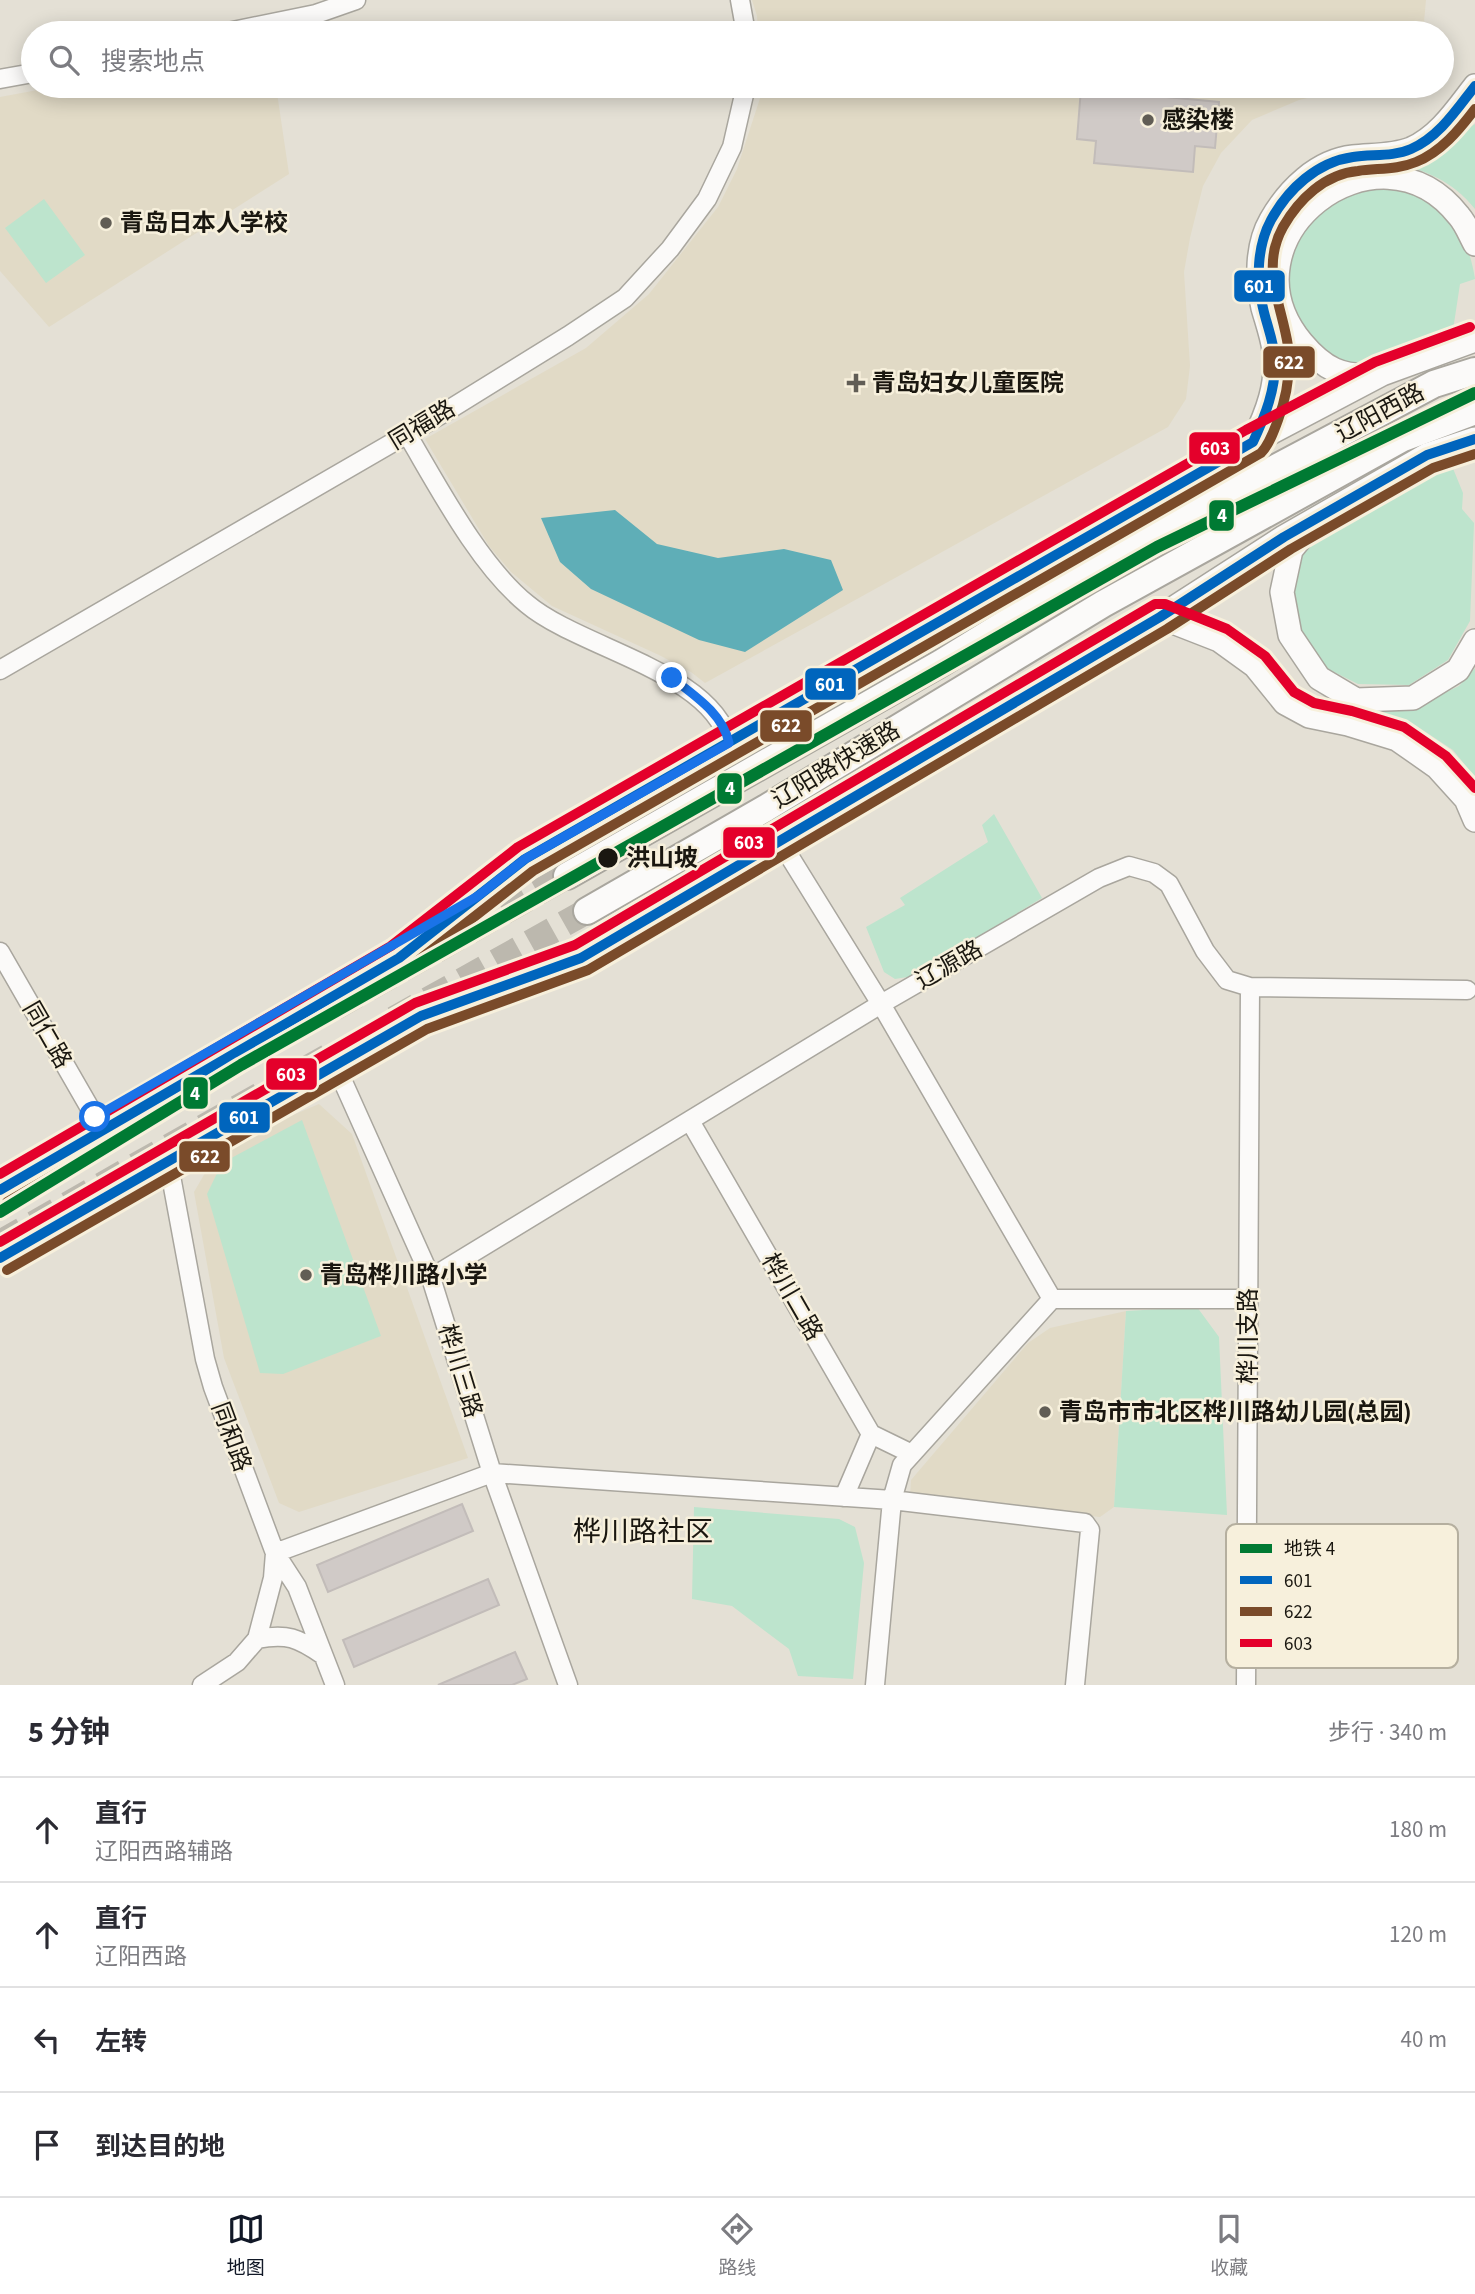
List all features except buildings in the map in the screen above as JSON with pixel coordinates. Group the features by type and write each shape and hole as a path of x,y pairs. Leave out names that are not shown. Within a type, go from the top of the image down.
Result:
{"highway":[{"name":"辽阳西路","path":"1032,607 1219,498 1434,384 1475,371"},
{"name":"辽阳西路","path":"1046,636 1403,438 1475,411"},
{"name":"辽阳路快速路","path":"567,876 941,663 1032,607"},
{"name":"辽阳路快速路","path":"587,911 766,808 1046,636"}],"main road":[{"path":"1253,442 1265,417 1274,388 1274,349 1259,285 1262,243 1270,221 1287,196 1301,181 1317,170 1349,157 1410,149 1429,138 1450,119 1475,86"},
{"path":"1382,374 1359,376 1338,373 1309,351 1285,316 1280,302 1277,271 1293,227 1325,194 1342,185 1380,178 1421,186 1442,200 1460,216 1475,244"},
{"name":"辽阳西路","path":"0,1190 92,1127 399,958 525,859 1253,442 1382,374 1475,340"},
{"path":"0,1258 421,1016 581,958 1160,617 1320,516 1427,455 1475,439"},
{"path":"1320,516 1291,550 1282,592 1290,635 1319,678 1356,699 1413,698 1458,670 1475,641"},
{"path":"1160,617 1219,640 1255,666 1285,703 1309,716 1348,724 1397,739 1437,767 1466,799 1475,820"},
{"path":"0,1173 92,1127"}],"street":[{"path":"282,21 316,14 356,0"},
{"path":"740,0 744,21"},
{"path":"0,79 21,75"},
{"name":"同福路","path":"0,670 407,434 625,298 670,249 708,199 732,147 743,98"},
{"path":"407,434 492,571 527,605 571,632 672,678 705,704 726,731 729,743"},
{"path":"780,841 881,1004 1052,1299"},
{"name":"辽源路","path":"431,1278 881,1004 1099,878 1129,866 1154,873 1169,884 1205,951 1227,980 1250,987 1467,989"},
{"name":"同仁路","path":"0,953 92,1127"},
{"name":"桦川支路","path":"1247,1524 1250,987"},
{"name":"桦川三路","path":"335,1064 431,1278 492,1473 568,1685"},
{"name":"桦川二路","path":"690,1121 871,1434"},
{"name":"同和路","path":"169,1160 205,1359 275,1552 273,1578 257,1639 237,1662 202,1685"},
{"path":"875,1685 892,1500 902,1465 1052,1299 1248,1299"},
{"path":"844,1497 871,1434 912,1454"},
{"path":"335,1685 297,1587 275,1552 492,1473 892,1500 1084,1523 1090,1530 1075,1685"},
{"path":"257,1639 275,1635 288,1636 302,1641 323,1655"}],"shaded area":[{"path":"752,0 1426,0 1424,21 757,21"},
{"name":"青岛日本人学校","path":"21,93 21,98 278,98 289,174 49,327 0,271 0,97"},
{"name":"青岛妇女儿童医院","path":"760,98 1307,98 1252,120 1221,153 1203,186 1184,272 1190,366 1186,399 1168,427 705,683 691,672 659,655 552,606 511,572 489,546 425,439 586,348 649,294 718,207 737,169"},
{"name":"青岛桦川路小学","path":"319,1104 352,1134 468,1458 299,1512 279,1503 224,1358 194,1192 212,1161 281,1120"},
{"name":"青岛市市北区桦川路幼儿园(总园)","path":"1126,1311 1114,1507 1100,1517 910,1497 911,1480 1028,1343 1050,1328"}],"green space":[{"path":"1475,124 1475,209 1457,191 1438,178 1391,162 1438,148"},
{"path":"1374,185 1427,196 1446,212 1466,244 1475,279 1460,284 1453,330 1372,367 1336,361 1311,342 1294,316 1287,288 1287,265 1297,234 1331,197"},
{"path":"44,199 85,255 46,283 5,228"},
{"path":"1452,466 1463,493 1462,509 1474,523 1470,621 1448,660 1409,685 1358,684 1328,669 1301,632 1291,593 1298,557 1318,536"},
{"path":"1475,668 1475,777 1453,750 1412,723 1374,712 1419,705 1459,686"},
{"path":"994,814 1042,898 914,976 895,979 884,972 866,927 905,905 900,898 988,842 982,825"},
{"path":"302,1120 381,1336 283,1374 260,1373 207,1194 222,1163"},
{"path":"1197,1307 1219,1337 1227,1515 1114,1507 1126,1311"},
{"path":"694,1507 839,1519 855,1527 864,1563 853,1679 798,1676 789,1649 732,1606 692,1599"}],"water":[{"path":"615,510 657,544 718,558 784,549 831,560 843,590 745,652 699,640 591,589 560,562 541,518"}],"tunnel":[{"path":"334,1008 567,876"},
{"path":"394,1019 587,911"},
{"path":"0,1243 336,1052"}],"metro line":[{"name":"4","path":"0,1212 241,1065 1157,547 1475,393"}],"transit line":[{"name":"601","path":"0,1190 399,958 525,859 1253,442 1269,402 1275,371 1272,340 1261,297 1259,275 1260,252 1271,220 1295,188 1327,165 1353,157 1397,153 1421,144 1447,122 1475,86"},
{"name":"622","path":"7,1202 406,970 533,871 1261,453 1278,420 1289,375 1288,346 1273,272 1276,242 1283,227 1305,198 1324,183 1346,173 1402,166 1425,158 1449,140 1475,109"},
{"name":"603","path":"0,1174 391,946 518,847 1246,430 1375,362 1470,327"},
{"name":"601","path":"0,1258 421,1016 581,958 1160,617 1284,537 1427,455 1475,439"},
{"name":"622","path":"7,1270 427,1029 588,970 1167,629 1291,549 1433,468 1475,454"},
{"name":"603","path":"0,1242 415,1003 575,945 1155,604 1165,604 1227,629 1265,656 1294,692 1314,703 1404,727 1446,756 1475,788"}],"place":[{"name":"感染楼","path":"1148,120"},
{"name":"青岛日本人学校","path":"106,223"},
{"name":"青岛妇女儿童医院","path":"856,383"},
{"name":"洪山坡","path":"608,858"},
{"name":"青岛桦川路小学","path":"306,1275"},
{"name":"青岛市市北区桦川路幼儿园(总园)","path":"1045,1412"}],"district":[{"name":"桦川路社区","path":"643,1532"}],"route":[{"path":"95,1117 478,896 525,859 729,743 726,731 705,704 672,678"}]}
